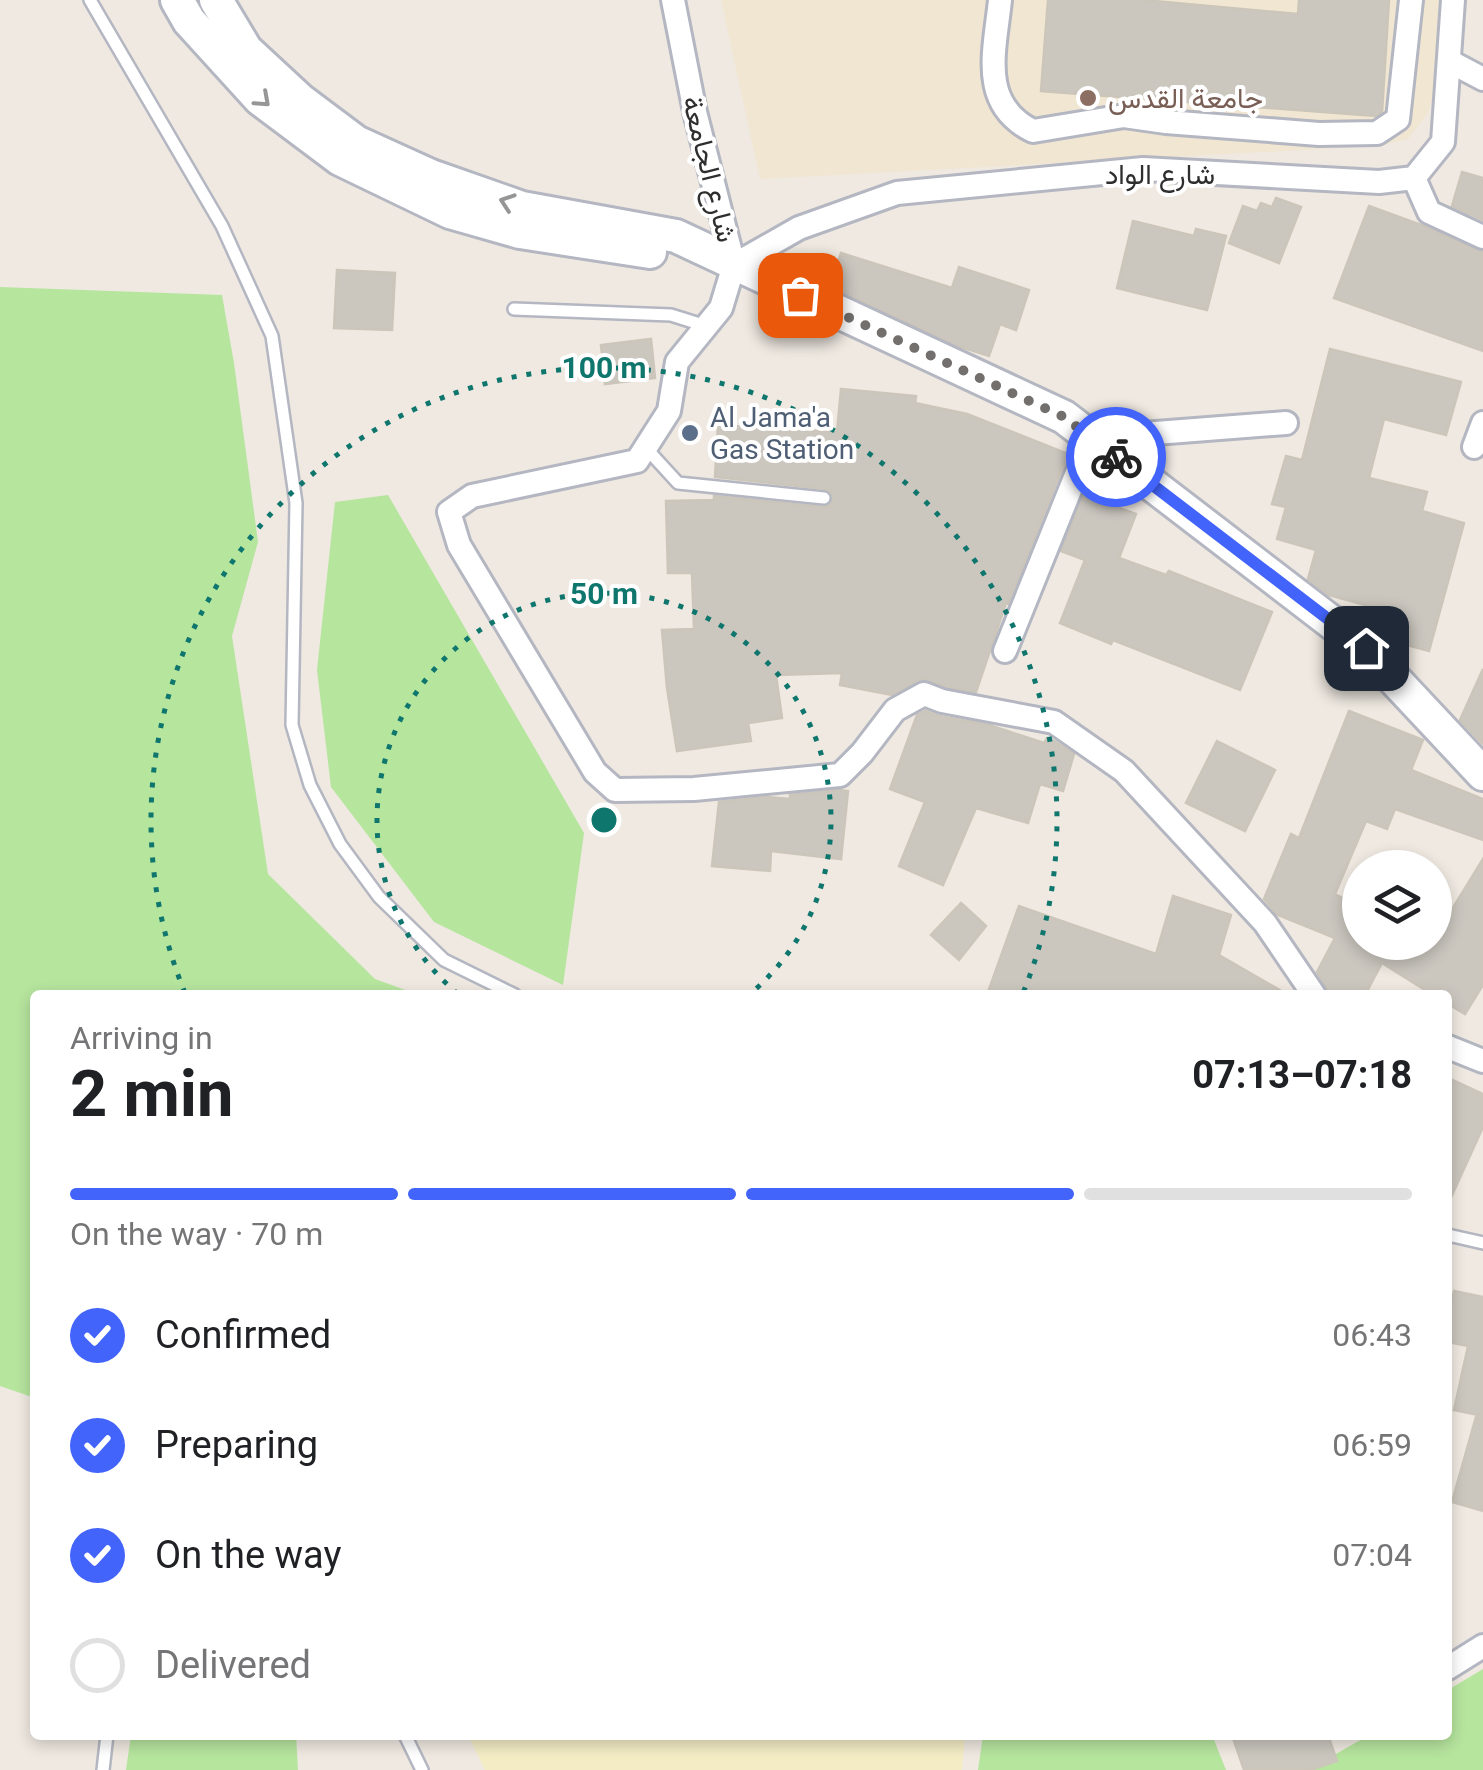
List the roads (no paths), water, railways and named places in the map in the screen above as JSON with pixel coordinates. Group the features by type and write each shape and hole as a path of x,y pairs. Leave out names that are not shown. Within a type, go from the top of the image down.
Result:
{"main road":[{"path":"177,0 189,22 260,99 340,159 450,212 520,232 734,265"},
{"path":"216,0 246,50 300,100 356,142 431,176 522,208 676,236 734,265"},
{"name":"شارع الجامعة","path":"734,265 1064,417 1366,648 1483,774"}],"street":[{"name":"شارع الجامعة","path":"673,0 695,112 734,265"},
{"path":"1000,0 993,78 999,101 1020,124 1033,130 1124,116 1318,134 1376,132 1398,119 1411,0"},
{"path":"1454,0 1443,142 1414,178 1428,212 1483,238"},
{"path":"1449,61 1483,78"},
{"name":"شارع الواد","path":"734,265 799,228 897,193 1143,169 1379,182 1414,178"},
{"path":"734,265 721,308 677,362 669,410 637,461 472,496 449,512 459,545 595,772 615,790 694,788 840,775 895,710 924,694 1054,722 1124,772 1265,923 1311,990"},
{"path":"1004,651 1091,438 1286,423"},
{"path":"1474,447 1483,423"},
{"path":"1452,1049 1483,1061"},
{"path":"1452,1665 1483,1646"}],"lane":[{"path":"90,0 222,226 272,336 296,503 292,725 310,785 340,844 379,896 444,960 506,990"},
{"path":"514,310 671,316 706,326"},
{"path":"646,447 678,484 824,498"},
{"path":"1452,1237 1483,1242"},
{"path":"104,1770 106,1740"},
{"path":"407,1740 422,1770"}],"place":[{"name":"جامعة القدس","path":"1088,98"},
{"name":"Al Jama'a Gas Station","path":"690,433"}]}
